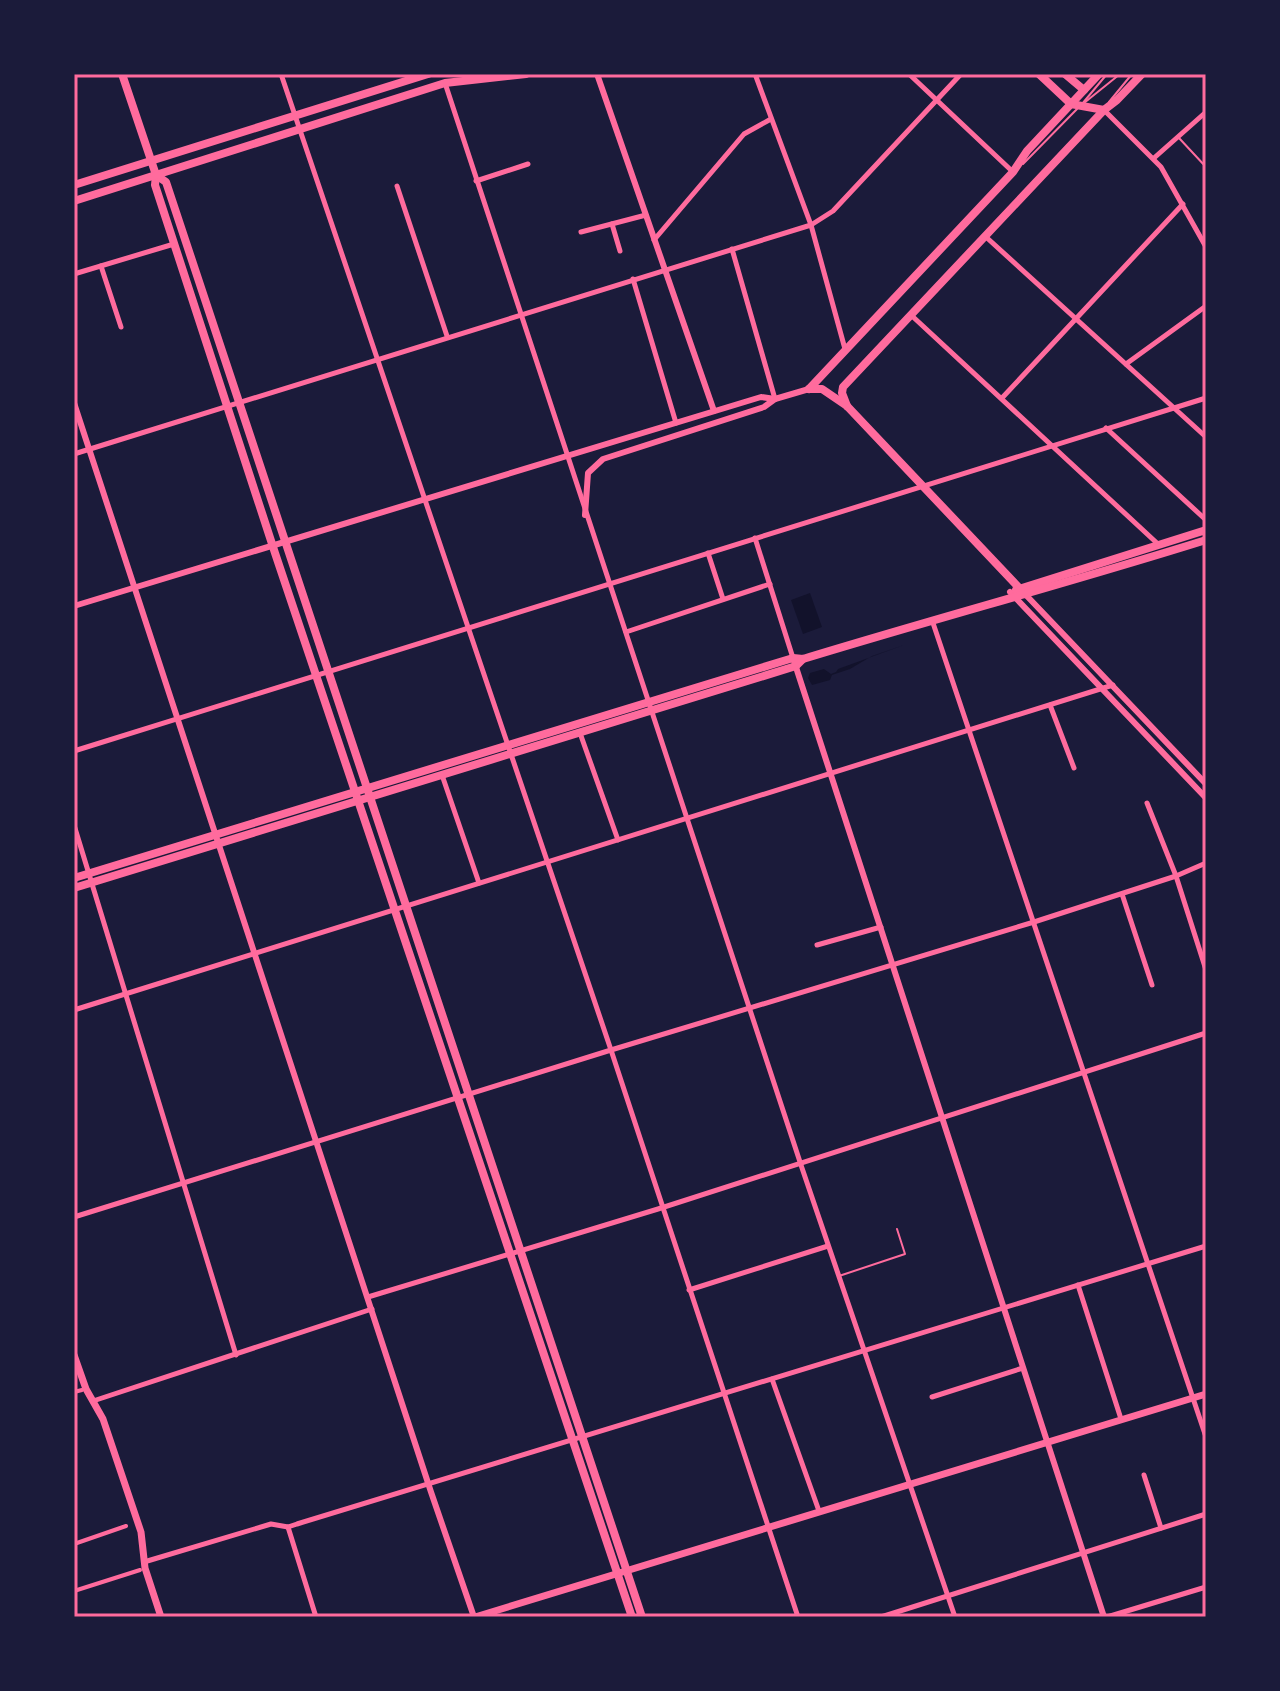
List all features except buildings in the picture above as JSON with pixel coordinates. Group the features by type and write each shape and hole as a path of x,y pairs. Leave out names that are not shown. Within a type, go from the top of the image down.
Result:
{"main road":[{"path":"122,74 152,160 155,185 273,545 572,1440 642,1617"},
{"path":"74,185 428,74"},
{"path":"74,201 445,83 526,74"},
{"path":"1039,74 1076,105 1104,110"},
{"path":"1065,74 1084,90"},
{"path":"809,389 1013,172 1027,151 1076,105 1084,90 1099,74"},
{"path":"847,406 843,387 1104,110 1142,74"},
{"path":"156,175 166,182 522,1250 583,1437 632,1617"},
{"path":"809,389 822,389 847,406 1017,593"},
{"path":"74,888 218,839 932,620 1206,530"},
{"path":"1017,593 1206,540"},
{"path":"369,792 442,775 510,749 580,733 649,706"},
{"path":"74,878 218,839"},
{"path":"74,1355 92,1401 103,1419 141,1532 144,1562 161,1617"},
{"path":"475,1617 1206,1394"}],"street":[{"path":"281,74 611,1050 798,1617"},
{"path":"597,74 714,411"},
{"path":"755,74 811,225 845,349"},
{"path":"909,74 1013,172"},
{"path":"74,454 811,225 833,211 961,74"},
{"path":"445,83 838,1277 955,1617"},
{"path":"1104,110 1154,158 1206,247"},
{"path":"1154,158 1206,112"},
{"path":"654,240 744,134 771,119"},
{"path":"476,181 528,164"},
{"path":"397,186 447,336"},
{"path":"1002,398 1183,204"},
{"path":"581,232 646,215"},
{"path":"612,224 620,251"},
{"path":"985,236 1206,437"},
{"path":"74,274 174,244"},
{"path":"732,249 775,399"},
{"path":"101,266 121,327"},
{"path":"633,279 676,423"},
{"path":"1125,364 1206,306"},
{"path":"911,315 1159,545"},
{"path":"585,515 588,473 603,459 764,407 775,399 809,389"},
{"path":"74,606 761,397 775,399"},
{"path":"74,751 1206,398"},
{"path":"74,403 475,1617"},
{"path":"1106,428 1206,520"},
{"path":"755,538 1106,1617 1206,1587"},
{"path":"708,553 723,599"},
{"path":"626,632 770,584"},
{"path":"1017,593 1113,685 1206,784"},
{"path":"1017,593 1206,798"},
{"path":"932,620 1206,1437"},
{"path":"74,1010 1113,685"},
{"path":"1050,705 1074,768"},
{"path":"580,733 618,840"},
{"path":"442,775 479,883"},
{"path":"1147,803 1176,876 1206,970"},
{"path":"74,825 236,1355"},
{"path":"74,1217 1034,922 1176,876 1206,863"},
{"path":"1122,894 1152,985"},
{"path":"817,945 881,927"},
{"path":"368,1297 663,1207 1206,1033"},
{"path":"689,1290 828,1246"},
{"path":"144,1562 271,1524 288,1527 1206,1246"},
{"path":"1078,1285 1121,1419"},
{"path":"92,1401 372,1309"},
{"path":"932,1397 1024,1368"},
{"path":"772,1379 819,1511"},
{"path":"74,1392 82,1390"},
{"path":"1144,1475 1161,1528"},
{"path":"881,1617 1206,1514"},
{"path":"74,1544 126,1526"},
{"path":"288,1527 316,1617"},
{"path":"74,1591 140,1570"}],"lane":[{"path":"1076,105 1107,74"},
{"path":"1076,105 1120,74"},
{"path":"1104,110 1132,74"},
{"path":"1178,137 1206,167"},
{"path":"838,1277 905,1254 897,1229"}],"shaded area":[{"path":"810,593 822,627 803,634 791,600"},
{"path":"869,658 832,675 830,680 812,685 808,678 810,673 824,669 831,674"}]}
